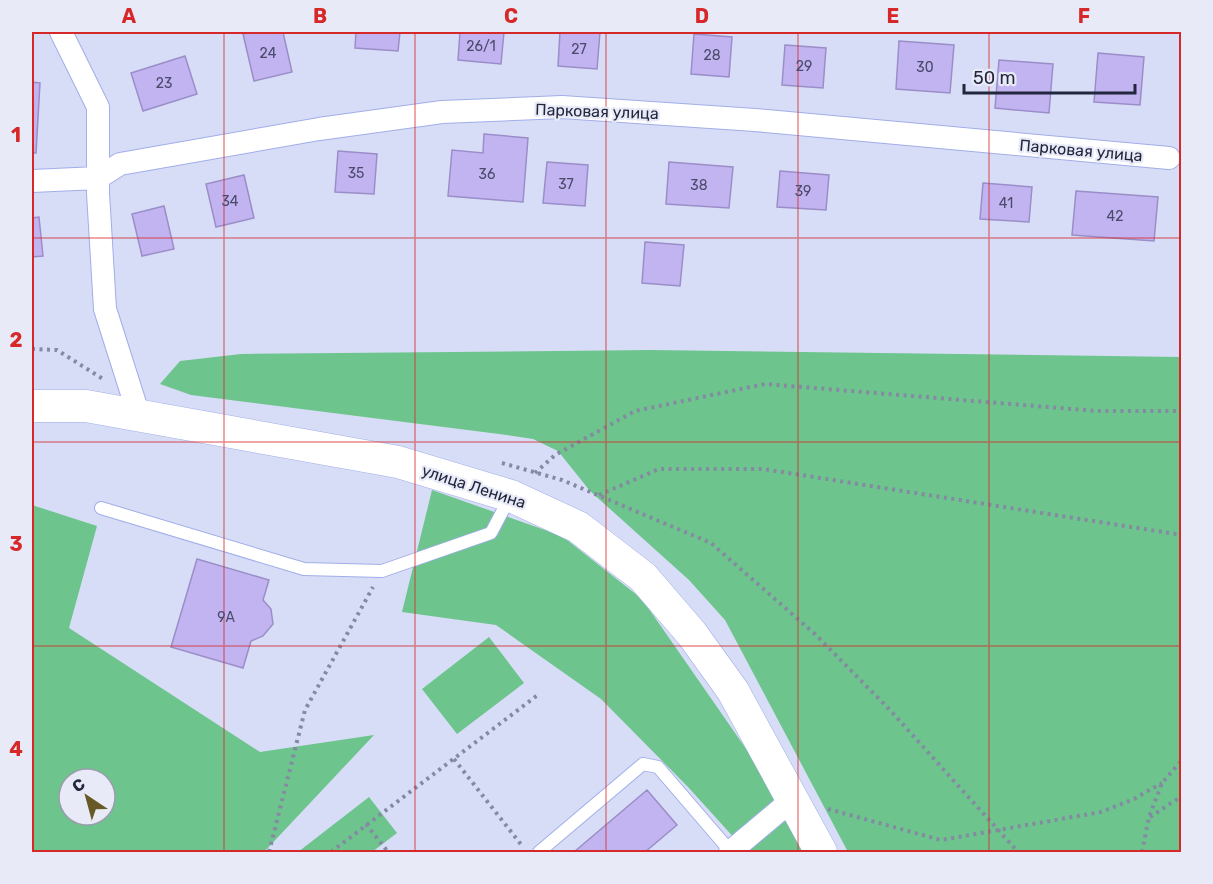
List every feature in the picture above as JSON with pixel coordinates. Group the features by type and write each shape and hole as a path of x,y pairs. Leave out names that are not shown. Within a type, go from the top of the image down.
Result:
{"street":[{"path":"61,32 98,108 98,178 105,309 136,407"},
{"name":"Парковая улица","path":"32,181 98,178 120,164 319,129 442,112 562,107 754,120 1168,158"},
{"name":"улица Ленина","path":"32,406 136,407 399,462 511,496 578,527 643,577 692,634 733,691 821,852"},
{"path":"730,852 793,799"}],"lane":[{"path":"101,508 304,569 382,571 491,533 511,496"},
{"path":"540,852 643,764 658,767 730,852"}],"path":[{"path":"32,350 57,350 136,407"},
{"path":"511,496 555,455 635,411 765,384 1096,411 1182,411"},
{"path":"491,460 536,472 598,495 711,543 816,635 889,709 1018,852"},
{"path":"598,495 659,469 763,469 1182,535"},
{"path":"269,852 305,710 382,571"},
{"path":"331,852 539,694"},
{"path":"454,759 527,852"},
{"path":"793,799 941,840 1101,812 1134,799 1162,783 1182,760"},
{"path":"1142,852 1149,817 1162,783"},
{"path":"1149,817 1182,796"},
{"path":"366,824 388,852"}],"green space":[{"path":"651,350 1181,357 1181,852 848,852 725,620 689,580 590,491 558,451 533,439 191,395 160,384 180,361 241,354"},
{"path":"432,490 562,536 642,599 758,766 804,852 747,852 688,787 601,699 496,625 402,612"},
{"path":"32,505 97,526 69,628 260,752 374,735 264,852 32,852"},
{"path":"489,637 524,683 457,734 422,689"},
{"path":"369,797 397,833 372,852 298,852"}],"building":[{"path":"283,32 292,72 254,81 243,34"},
{"path":"356,32 400,32 398,51 355,48"},
{"path":"460,32 504,32 501,64 458,60"},
{"path":"560,32 600,32 597,69 558,66"},
{"path":"694,34 732,37 729,77 691,74"},
{"path":"899,41 954,45 950,93 896,89"},
{"path":"785,45 826,48 823,88 782,85"},
{"path":"1098,53 1144,57 1140,105 1094,102"},
{"path":"185,56 197,94 143,111 131,73"},
{"path":"999,60 1053,64 1049,113 995,108"},
{"path":"32,82 40,83 36,153 32,153"},
{"path":"484,134 528,138 523,202 448,196 452,150 483,153"},
{"path":"338,151 377,154 374,194 335,192"},
{"path":"547,162 588,165 585,206 543,203"},
{"path":"669,162 733,167 729,208 666,204"},
{"path":"780,171 829,175 826,210 777,207"},
{"path":"244,175 254,218 216,227 206,184"},
{"path":"983,183 1032,187 1029,222 980,219"},
{"path":"1076,191 1158,197 1154,241 1072,235"},
{"path":"164,206 174,249 142,256 132,214"},
{"path":"39,217 43,256 32,257 32,218"},
{"path":"645,242 684,245 680,286 642,283"},
{"path":"197,559 269,580 263,600 271,609 273,624 263,636 251,641 243,668 171,647"},
{"path":"647,790 677,825 645,852 574,852"}]}
